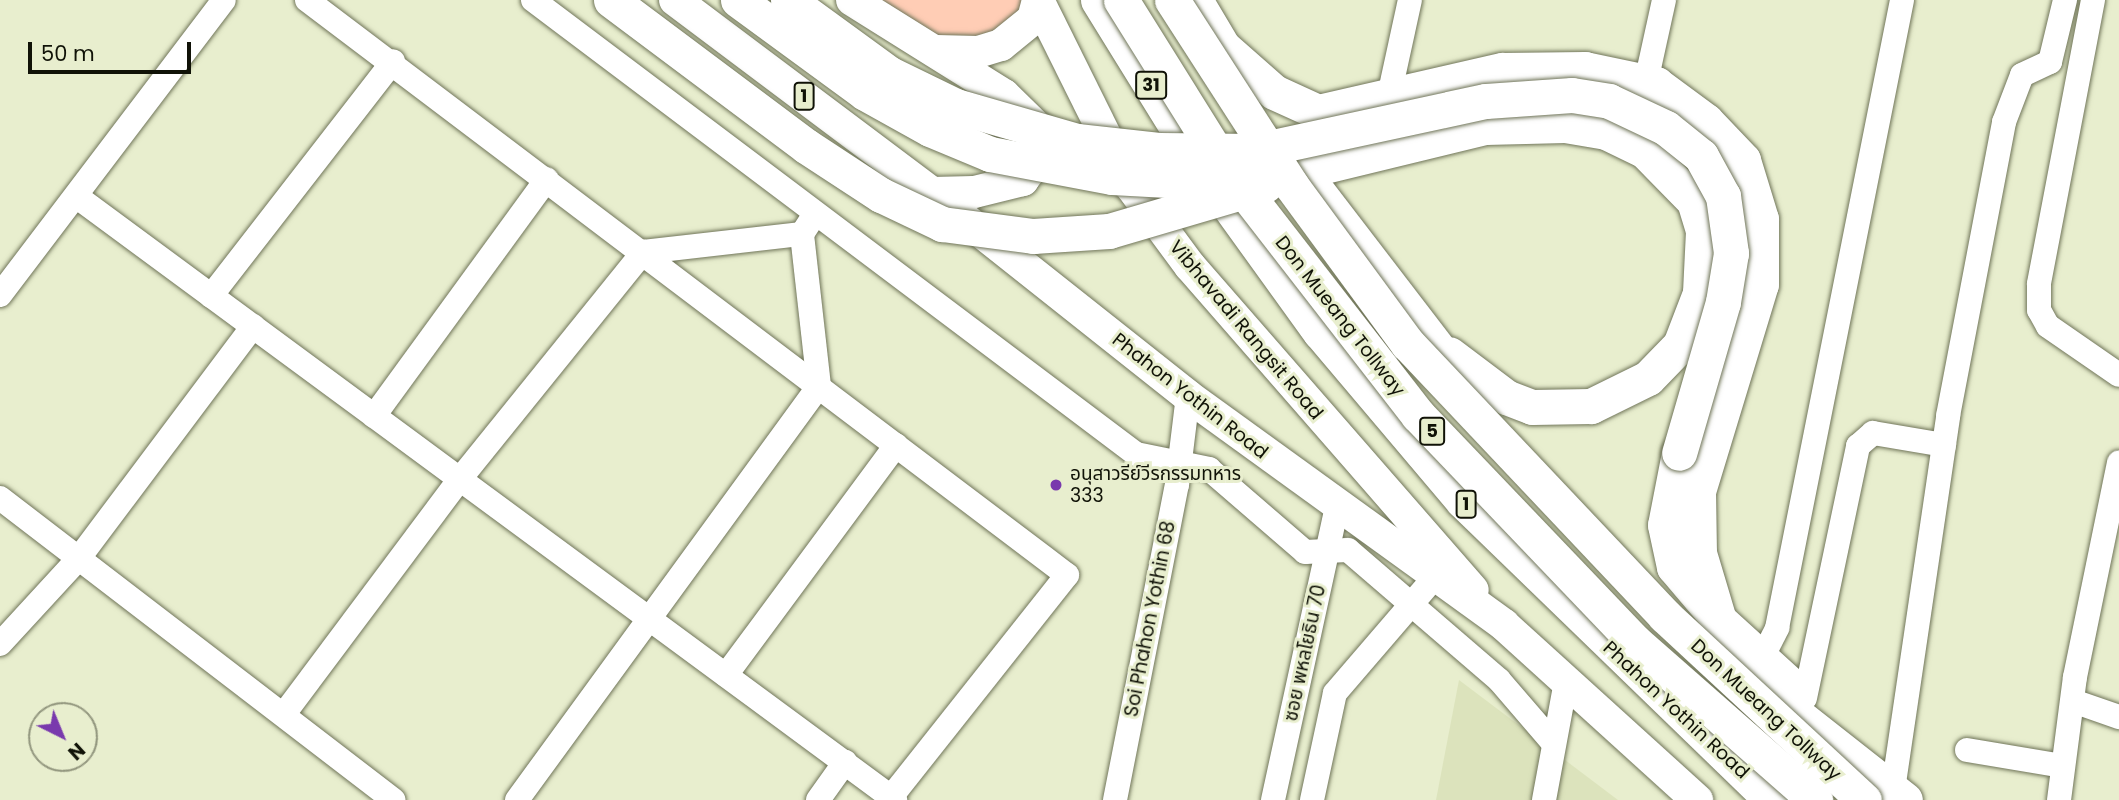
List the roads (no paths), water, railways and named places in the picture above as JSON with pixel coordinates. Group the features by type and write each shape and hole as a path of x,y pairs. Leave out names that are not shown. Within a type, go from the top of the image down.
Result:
{"highway":[{"path":"611,0 806,146 881,195 942,224 1033,236 1109,231 1308,170 1485,127 1566,125 1606,132 1645,151 1694,201 1704,262 1700,293 1680,345 1648,378 1622,393 1591,405 1532,407 1506,397 1427,337"},
{"path":"738,0 865,93 930,129 990,154 1112,177 1186,181 1308,170"},
{"path":"788,0 912,85 956,106 1077,141 1159,150 1254,151 1486,101 1572,95 1609,101 1667,128 1701,156 1723,196 1731,253 1723,302 1666,501 1667,545 1685,584 1719,620 1805,698 1846,751 1887,797"},
{"name":"31","path":"1098,0 1203,170"},
{"name":"Don Mueang Tollway","path":"1121,0 1224,165 1418,415 1635,642 1815,800"},
{"name":"Don Mueang Tollway","path":"1172,0 1291,185 1408,344 1665,616 1887,797"},
{"path":"1195,0 1292,159 1427,337 1509,437 1673,614 1846,751"},
{"path":"1220,44 1295,105 1318,112 1502,70 1585,69 1646,82 1706,121 1743,160 1761,219 1761,284 1698,491 1699,553 1719,620"},
{"name":"Phahon Yothin Road","path":"1203,170 1320,332 1463,501 1772,800"}],"main road":[{"name":"Phahon Yothin Road","path":"675,0 932,193 1188,396 1434,578 1504,625 1697,800"},
{"path":"852,0 1029,114 1044,134 1046,149 1023,180 974,192 932,193"},
{"path":"927,50 978,52 1001,45 1033,19 1038,0"},
{"name":"Vibhavadi Rangsit Road","path":"1038,0 1130,185 1190,266 1504,625"}],"street":[{"path":"0,295 224,0"},
{"path":"76,196 893,798 1067,575 393,61 307,0"},
{"path":"533,0 808,224 1136,454 1209,469 1305,552 1348,550 1499,680 1554,744"},
{"path":"1389,96 1410,0"},
{"path":"1646,82 1664,0"},
{"path":"1762,658 1783,602 1902,0"},
{"path":"1887,797 1944,445 2004,122 2022,75 2050,62 2065,0"},
{"path":"2093,0 2039,284 2039,310 2048,326 2119,375"},
{"path":"211,296 393,61"},
{"path":"374,416 547,178"},
{"path":"284,713 460,479 643,252 808,224"},
{"path":"517,800 819,387 808,224"},
{"path":"0,644 79,558 253,326"},
{"name":"Soi Phahon Yothin 68","path":"1115,800 1180,462 1188,396"},
{"path":"1805,698 1858,446 1873,433 1944,445"},
{"path":"726,675 896,445"},
{"path":"2059,800 2073,701 2119,461"},
{"path":"0,498 284,713 394,800"},
{"name":"ซอย พหลโยธิน 70","path":"1273,800 1337,507"},
{"path":"1312,800 1335,693 1434,578"},
{"path":"1544,800 1566,681"},
{"path":"2073,701 2119,717"},
{"path":"1967,750 2063,766"},
{"path":"818,800 845,762"}],"place":[{"name":"อนุสาวรีย์วีรกรรมทหาร 333","path":"1056,485"}]}
